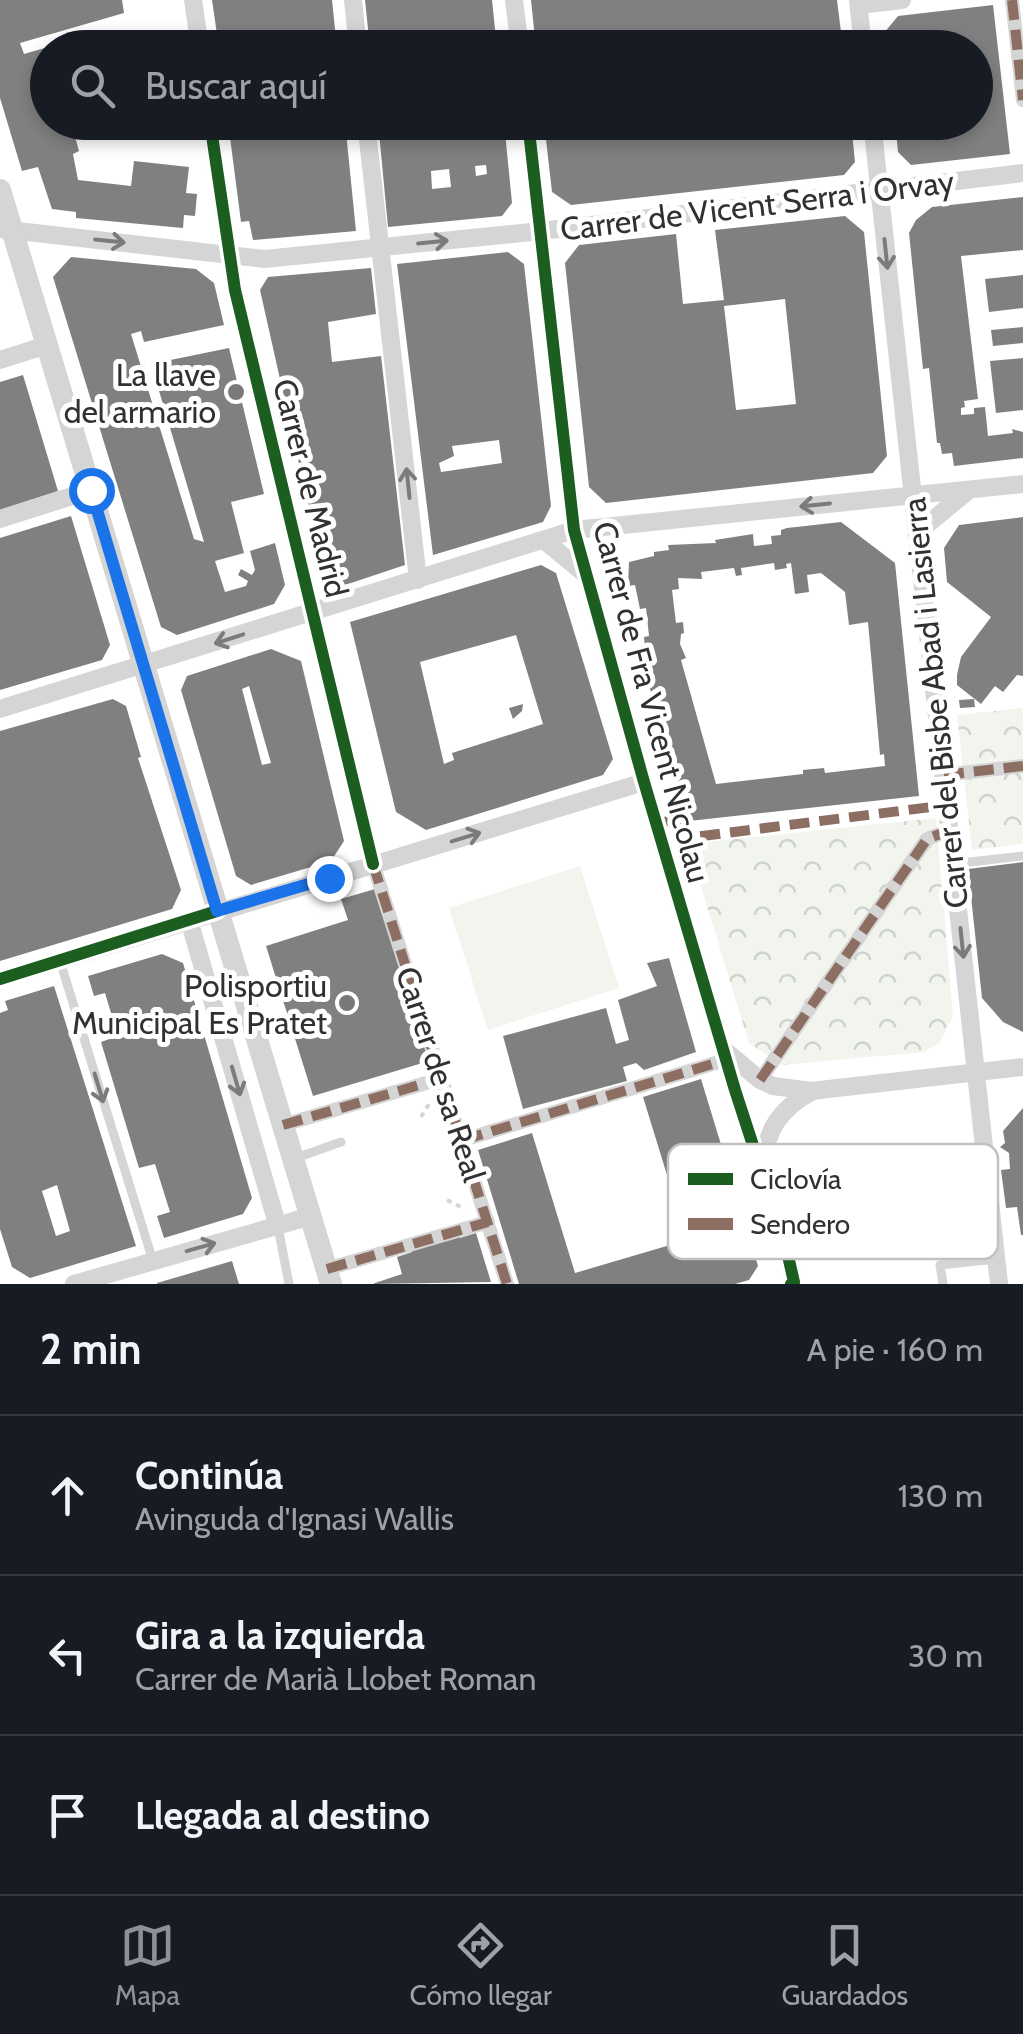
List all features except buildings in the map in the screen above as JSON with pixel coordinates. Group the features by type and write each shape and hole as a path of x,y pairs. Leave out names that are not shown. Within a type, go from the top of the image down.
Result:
{"street":[{"path":"193,0 197,30"},
{"path":"353,0 356,30"},
{"path":"514,0 518,30"},
{"path":"861,30 858,2 902,0"},
{"path":"1012,0 1023,100"},
{"name":"Carrer de Madrid","path":"212,140 228,255 373,864"},
{"path":"368,140 418,580"},
{"name":"Carrer de Fra Vicent Nicolau","path":"530,140 574,530 644,782 754,1144"},
{"name":"Carrer del Bisbe Abad i Lasierra","path":"874,140 984,1144"},
{"name":"Carrer de Vicent Serra i Orvay","path":"6,230 265,259 1023,174"},
{"path":"0,190 6,230 47,345 329,1276 488,1222"},
{"path":"0,360 47,345"},
{"path":"0,709 574,530 1023,484"},
{"path":"0,518 91,490"},
{"path":"917,533 970,490"},
{"path":"545,542 585,574"},
{"path":"944,775 1023,766"},
{"path":"0,979 644,782"},
{"path":"760,1080 927,840 950,830"},
{"name":"Carrer de sa Real","path":"373,864 507,1284"},
{"path":"189,920 278,1227"},
{"path":"463,1140 727,1056 773,1086 812,1091 1023,1067"},
{"path":"283,1126 443,1078"},
{"path":"767,1144 773,1126 790,1103 812,1091"},
{"path":"74,1284 311,1216"},
{"name":"Carrer de Fra Vicent Nicolau","path":"789,1259 796,1283"},
{"name":"Carrer del Bisbe Abad i Lasierra","path":"996,1259 999,1284"}],"lane":[{"path":"953,864 1023,856"},
{"path":"60,961 153,1260"},
{"path":"294,1159 340,1142"},
{"path":"278,1227 289,1284"},
{"path":"943,1284 940,1266 996,1259"}],"green space":[{"path":"1023,708 1023,844 972,850 957,715"},
{"path":"936,818 953,1016 940,1042 924,1052 781,1065 749,1043 688,844"},
{"path":"580,866 619,988 488,1030 449,908"}],"marked path":[{"path":"1012,0 1023,100"},
{"path":"944,775 1023,766"},
{"path":"656,824 680,818 686,838 947,805"},
{"path":"760,1080 927,839 950,830"},
{"path":"373,864 507,1284"},
{"path":"463,1140 732,1058"},
{"path":"283,1125 443,1078"},
{"path":"327,1269 488,1222"}],"cycle path":[{"path":"213,140 235,290 373,864"},
{"path":"530,140 574,530 644,782 753,1144"},
{"path":"0,979 217,911"},
{"path":"789,1259 794,1282 791,1284"}],"place":[{"name":"La llave del armario","path":"236,392"},
{"name":"Polisportiu Municipal Es Pratet","path":"347,1003"}],"route":[{"path":"91,490 217,911 329,878"}]}
